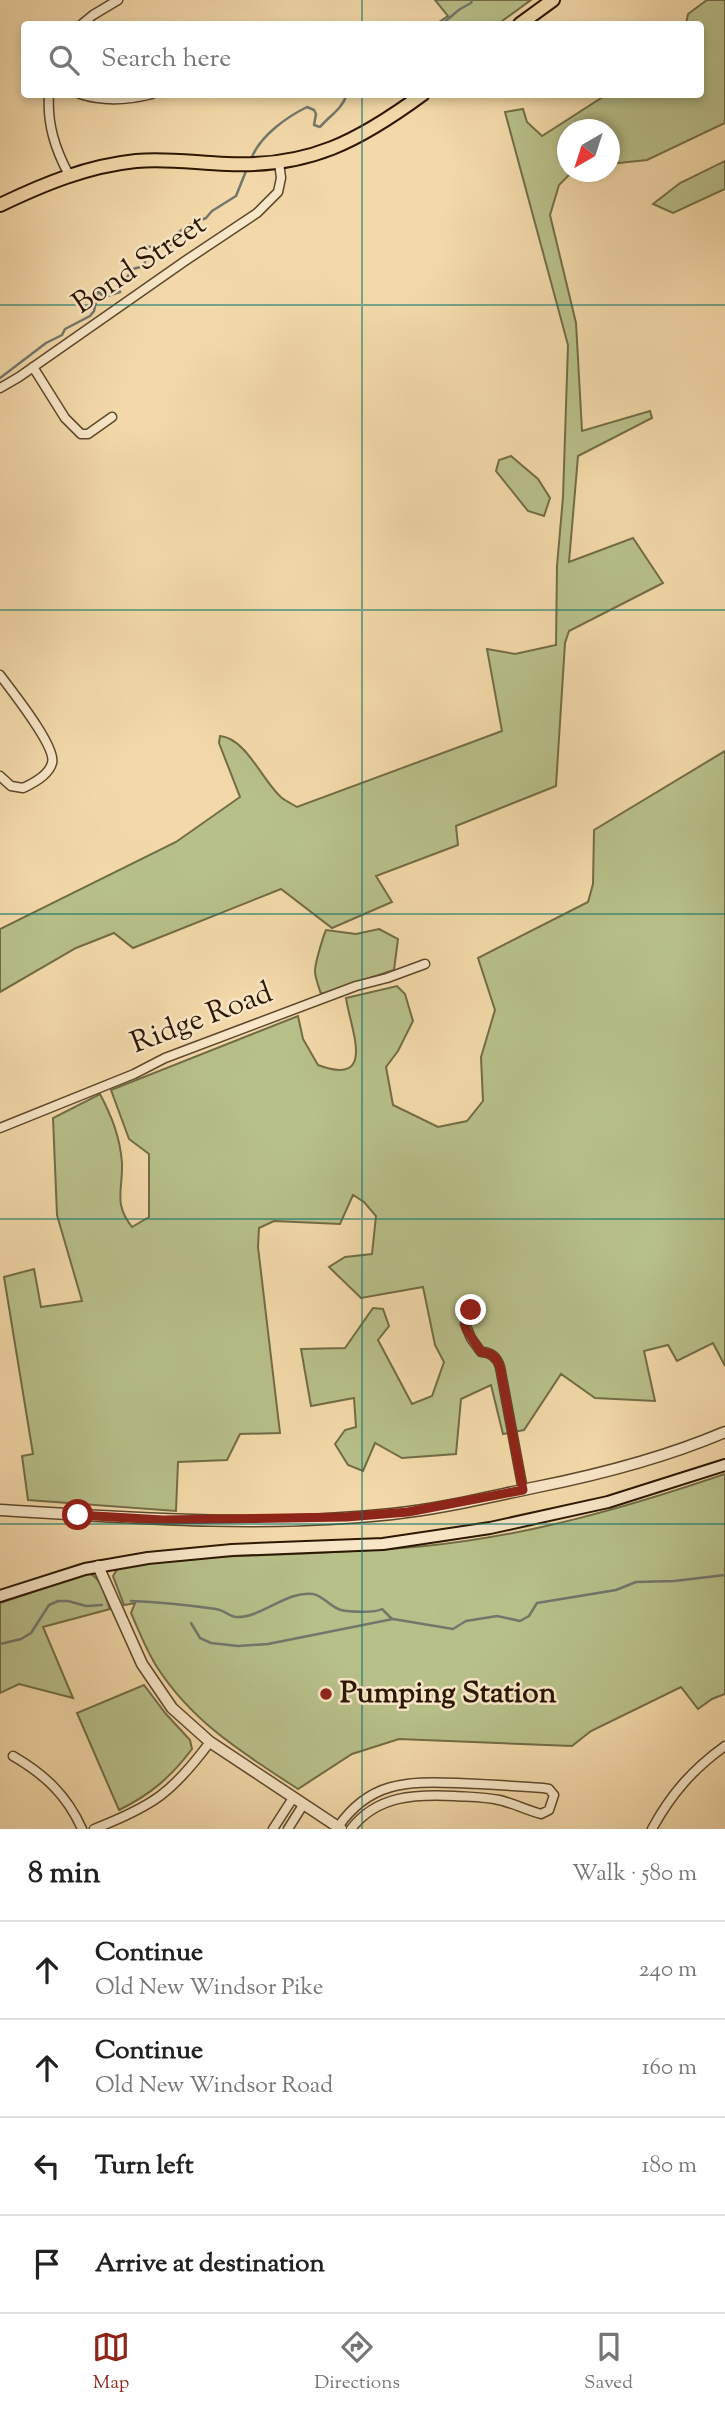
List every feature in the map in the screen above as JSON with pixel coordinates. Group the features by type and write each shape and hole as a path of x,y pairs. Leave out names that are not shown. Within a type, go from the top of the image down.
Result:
{"highway":[{"path":"524,21 553,0"},
{"path":"0,205 69,175 103,166 160,159 226,164 279,162 309,156 344,145 369,132 417,98"}],"main road":[{"path":"0,1596 98,1566 183,1554 383,1544 463,1533 608,1502 725,1465"}],"street":[{"path":"86,21 118,0"},
{"path":"49,98 51,131 69,175"},
{"path":"97,98 131,98"},
{"name":"Bond Street","path":"0,388 257,214 278,192 281,178 279,162"},
{"path":"33,367 65,418 81,434 88,434 112,417"},
{"path":"0,674 47,743 53,757 48,771 31,784 20,788 3,780"},
{"name":"Ridge Road","path":"0,1128 134,1074 165,1058 356,986 425,964"},
{"path":"471,1310 465,1320 471,1338 481,1352 495,1357 500,1367 523,1490"},
{"path":"0,1510 163,1520 346,1517 408,1512 643,1463 725,1432"},
{"path":"98,1566 132,1644 151,1679 172,1708 210,1742 340,1828 354,1806 378,1791 402,1783 448,1782 543,1788 549,1789 554,1795 550,1810 541,1814 512,1803 484,1797 403,1797 392,1799 369,1811 351,1829"},
{"path":"94,1829 133,1813 160,1797 181,1779 210,1742"},
{"path":"652,1829 675,1790 692,1772 725,1746"},
{"path":"13,1756 56,1787 76,1815 82,1829"},
{"path":"273,1829 293,1798"},
{"path":"288,1829 303,1805"}],"green space":[{"path":"435,0 531,0 502,21 440,21 448,16"},
{"path":"707,0 725,0 725,123 647,160 620,163 620,119 569,119 601,98 704,98 704,21 687,21 688,14"},
{"path":"523,109 527,122 542,136 557,126 557,182 562,182 550,215 576,323 582,431 650,411 652,418 578,456 569,562 633,538 663,583 569,631 565,643 556,786 456,826 458,845 376,876 392,902 332,928 281,889 133,948 114,933 76,948 0,992 0,929 176,842 240,797 219,743 220,736 238,744 275,791 297,807 502,731 487,649 515,654 556,645 557,566 563,497 568,345 505,112"},
{"path":"725,161 725,189 673,213 653,204 680,183"},
{"path":"511,456 538,479 550,498 544,516 528,511 496,471 499,460"},
{"path":"725,751 725,1366 713,1343 677,1361 668,1345 644,1351 655,1401 595,1398 561,1374 524,1430 503,1434 491,1385 461,1399 456,1454 402,1458 375,1443 363,1471 348,1465 335,1444 345,1430 356,1427 354,1398 311,1406 301,1349 345,1348 373,1308 383,1309 389,1326 378,1340 412,1404 432,1396 444,1362 435,1345 423,1287 361,1298 329,1267 345,1257 372,1254 376,1216 364,1202 353,1195 340,1224 274,1221 259,1228 258,1247 280,1433 240,1434 227,1460 178,1462 176,1511 28,1500 22,1456 33,1454 4,1277 34,1269 41,1307 82,1301 57,1215 53,1118 100,1094 117,1136 122,1163 121,1203 132,1227 149,1217 149,1154 129,1139 111,1090 298,1016 303,1039 318,1065 336,1070 348,1068 354,1062 356,1052 346,998 397,986 405,994 413,1021 398,1051 386,1067 393,1105 438,1127 467,1121 483,1101 481,1057 495,1010 478,958 588,902 593,884 594,830"},
{"path":"379,929 398,939 394,970 321,994 315,971 326,930 356,934"},
{"path":"725,1474 725,1694 698,1709 681,1687 591,1731 572,1746 399,1739 352,1754 298,1789 220,1736 186,1705 153,1661 131,1613 135,1603 124,1605 113,1576 118,1568 173,1560 405,1548 502,1535 615,1509"},
{"path":"88,1573 100,1583 110,1609 43,1627 73,1698 19,1684 0,1693 0,1603"},
{"path":"144,1685 190,1740 192,1749 159,1784 119,1810 77,1713"}],"waterway":[{"path":"446,21 472,0"},
{"path":"252,157 275,127 291,116 307,107 314,110 314,125 320,127 346,98"},
{"path":"0,378 46,343 62,335 65,329 90,316 94,311 98,291 104,297 120,292 117,285 122,284 133,269 144,266 148,247 171,245 176,234 206,218 236,196 246,171"},
{"path":"191,1623 200,1638 211,1643 238,1646 268,1644 393,1619 453,1629 466,1621 497,1616 520,1621 529,1616 537,1603 616,1590 636,1582 725,1575"},
{"path":"131,1601 216,1609 236,1617 255,1614 293,1596 313,1594 341,1610 368,1612 382,1609 392,1619"},
{"path":"0,1644 21,1639 31,1633 49,1605 58,1601 86,1606 102,1605"}],"place":[{"name":"Pumping Station","path":"326,1694"}],"route":[{"path":"78,1515 206,1521 372,1516 460,1504 523,1490 499,1362 495,1357 481,1352 466,1329 465,1320 471,1310"}]}
